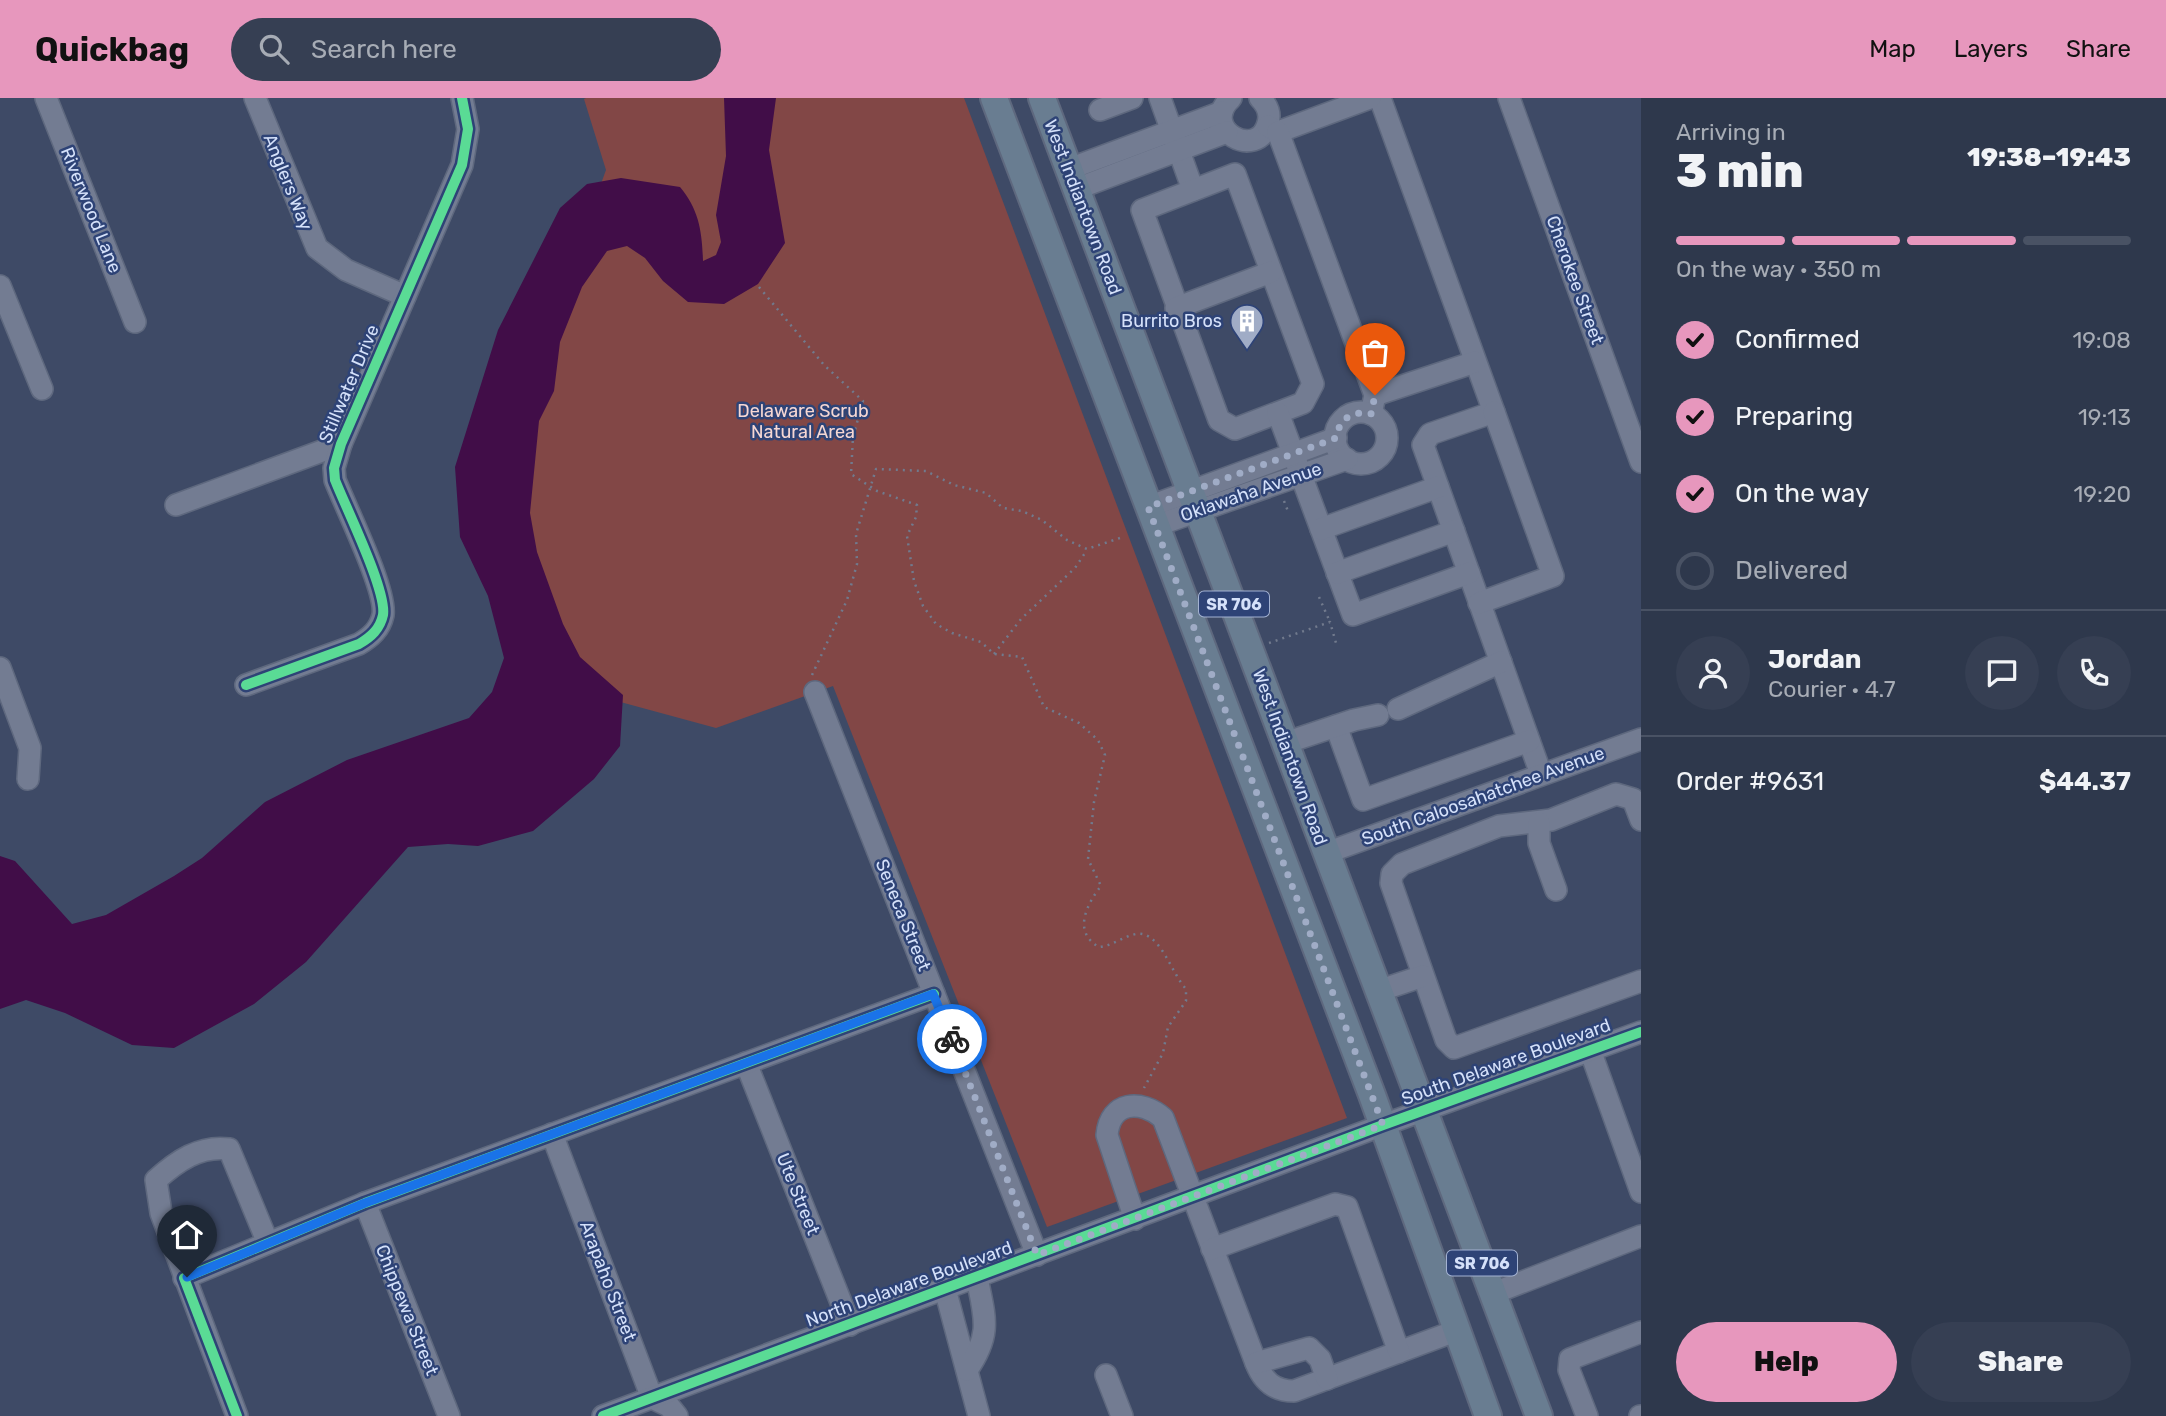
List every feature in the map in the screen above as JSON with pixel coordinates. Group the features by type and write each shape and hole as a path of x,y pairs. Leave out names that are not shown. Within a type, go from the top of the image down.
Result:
{"main road":[{"name":"SR 706","path":"994,98 1383,1125 1488,1416"},
{"name":"West Indiantown Road","path":"1042,98 1196,500 1539,1416"}],"street":[{"name":"Riverwood Lane","path":"46,98 135,322"},
{"name":"Anglers Way","path":"255,98 317,248 346,270 405,296"},
{"name":"Stillwater Drive","path":"247,685 359,644 377,629 382,618 381,595 335,480 334,468 341,444 466,153 468,129 462,98"},
{"path":"1100,110 1132,98"},
{"path":"1160,98 1193,190"},
{"path":"1260,98 1269,111 1273,129 1373,404 1384,425 1387,440 1423,445"},
{"path":"1073,179 1175,140 1226,114 1240,141 1251,140 1273,129 1370,98"},
{"path":"1380,98 1553,576 1479,603"},
{"name":"Cherokee Street","path":"1509,98 1641,462"},
{"path":"1235,174 1271,272 1313,384 1303,403 1236,429 1219,420 1176,309 1171,286 1142,210 1235,174"},
{"path":"1176,309 1271,272"},
{"path":"0,286 42,390"},
{"path":"1373,404 1475,362"},
{"name":"Oklawaha Avenue","path":"1373,404 1363,412 1347,416 1341,422 1336,438 1341,453 1347,459 1364,464 1380,456 1387,440"},
{"path":"1278,412 1353,615 1469,573"},
{"path":"1423,445 1430,434 1493,412"},
{"name":"Oklawaha Avenue","path":"1152,517 1196,500 1293,454 1336,438"},
{"path":"176,505 341,444"},
{"path":"1423,445 1541,774"},
{"name":"Oklawaha Avenue","path":"1196,500 1301,475 1347,459"},
{"path":"1321,529 1438,487"},
{"path":"1337,573 1454,531"},
{"path":"1285,743 1388,712 1501,662"},
{"path":"0,668 30,748 28,779"},
{"name":"Seneca Street","path":"815,692 1037,1255"},
{"path":"1336,726 1363,800 1529,741"},
{"name":"South Caloosahatchee Avenue","path":"1326,853 1641,739"},
{"path":"1641,820 1633,799 1616,794 1539,823 1518,822 1499,826 1396,868 1391,883 1446,1040 1454,1048 1641,981"},
{"path":"1539,823 1539,843 1556,890"},
{"path":"1378,991 1423,976"},
{"path":"184,1278 365,1203 933,994"},
{"name":"South Delaware Boulevard","path":"1383,1125 1641,1032"},
{"path":"1590,1050 1634,1150 1641,1192"},
{"name":"Ute Street","path":"746,1063 850,1325"},
{"path":"1136,1219 1107,1135 1108,1124 1114,1114 1134,1104 1145,1106 1163,1118 1256,1363 1266,1382 1284,1391 1294,1391 1458,1330"},
{"name":"North Delaware Boulevard","path":"603,1416 1383,1125"},
{"name":"Arapaho Street","path":"552,1134 652,1398"},
{"path":"237,1416 161,1213 156,1180 176,1162 211,1146 229,1149 268,1243"},
{"name":"Chippewa Street","path":"365,1203 449,1416"},
{"path":"1212,1249 1335,1204 1342,1204 1347,1207 1399,1352"},
{"path":"1494,1293 1641,1236"},
{"path":"967,1370 982,1348 985,1317 977,1278"},
{"path":"945,1289 979,1416"},
{"path":"1587,1416 1569,1370 1570,1359 1641,1332"},
{"path":"1256,1363 1309,1348 1320,1359 1327,1379"},
{"path":"1106,1375 1122,1416"},
{"path":"652,1398 669,1406 677,1416"}],"path":[{"path":"759,287 824,365 863,401 853,437 851,474 871,487 917,505 916,517 907,536 914,581 923,606 936,624 952,633 981,642 994,654 1022,657 1044,707 1079,723 1098,740 1105,755 1094,802 1088,859 1101,886 1089,902 1084,919 1085,934 1098,947 1107,947 1132,935 1152,937 1160,944 1173,975 1186,989 1186,1001 1168,1027 1163,1053 1134,1104"},
{"path":"815,692 812,674 847,600 858,564 856,534 876,469 926,471 954,485 986,493 1003,508 1022,511 1042,520 1067,540 1087,549"},
{"path":"1281,495 1289,513"},
{"path":"994,654 1021,619 1075,568 1087,549 1123,537"},
{"path":"1319,597 1336,643"},
{"path":"1269,643 1330,622"}],"green space":[{"name":"Delaware Scrub Natural Area","path":"964,98 1347,1118 1047,1227 833,686 716,728 602,697 553,624 516,525 554,312 606,170 584,99"}],"shaded area":[{"path":"724,98 776,98 769,150 785,243 758,284 724,304 688,302 663,281 645,258 627,246 607,251 582,287 560,342 554,391 539,421 530,513 537,552 563,624 580,657 623,695 620,746 594,779 533,831 478,846 448,844 408,847 306,962 254,1004 174,1048 132,1045 65,1013 26,1000 0,1009 0,856 15,861 72,924 106,915 202,858 265,802 347,760 469,718 492,692 504,658 488,596 460,537 455,467 498,330 560,208 587,184 621,178 680,187 698,221 703,261 716,255 721,242 716,215 726,156"}],"cycle path":[{"path":"246,685 359,644 374,632 382,620 383,603 379,588 335,480 334,468 341,444 462,165 468,129 462,98"},
{"path":"237,1416 184,1278 365,1203 934,994"},
{"path":"603,1416 1383,1125 1641,1032"}],"way so far":[{"path":"952,1039 1037,1255 1383,1125 1148,507 1336,438 1341,422 1347,416 1363,412 1371,414 1375,395"}],"place":[{"name":"Burrito Bros","path":"1247,351"}],"route":[{"path":"187,1277 365,1203 933,994 952,1039"}]}
